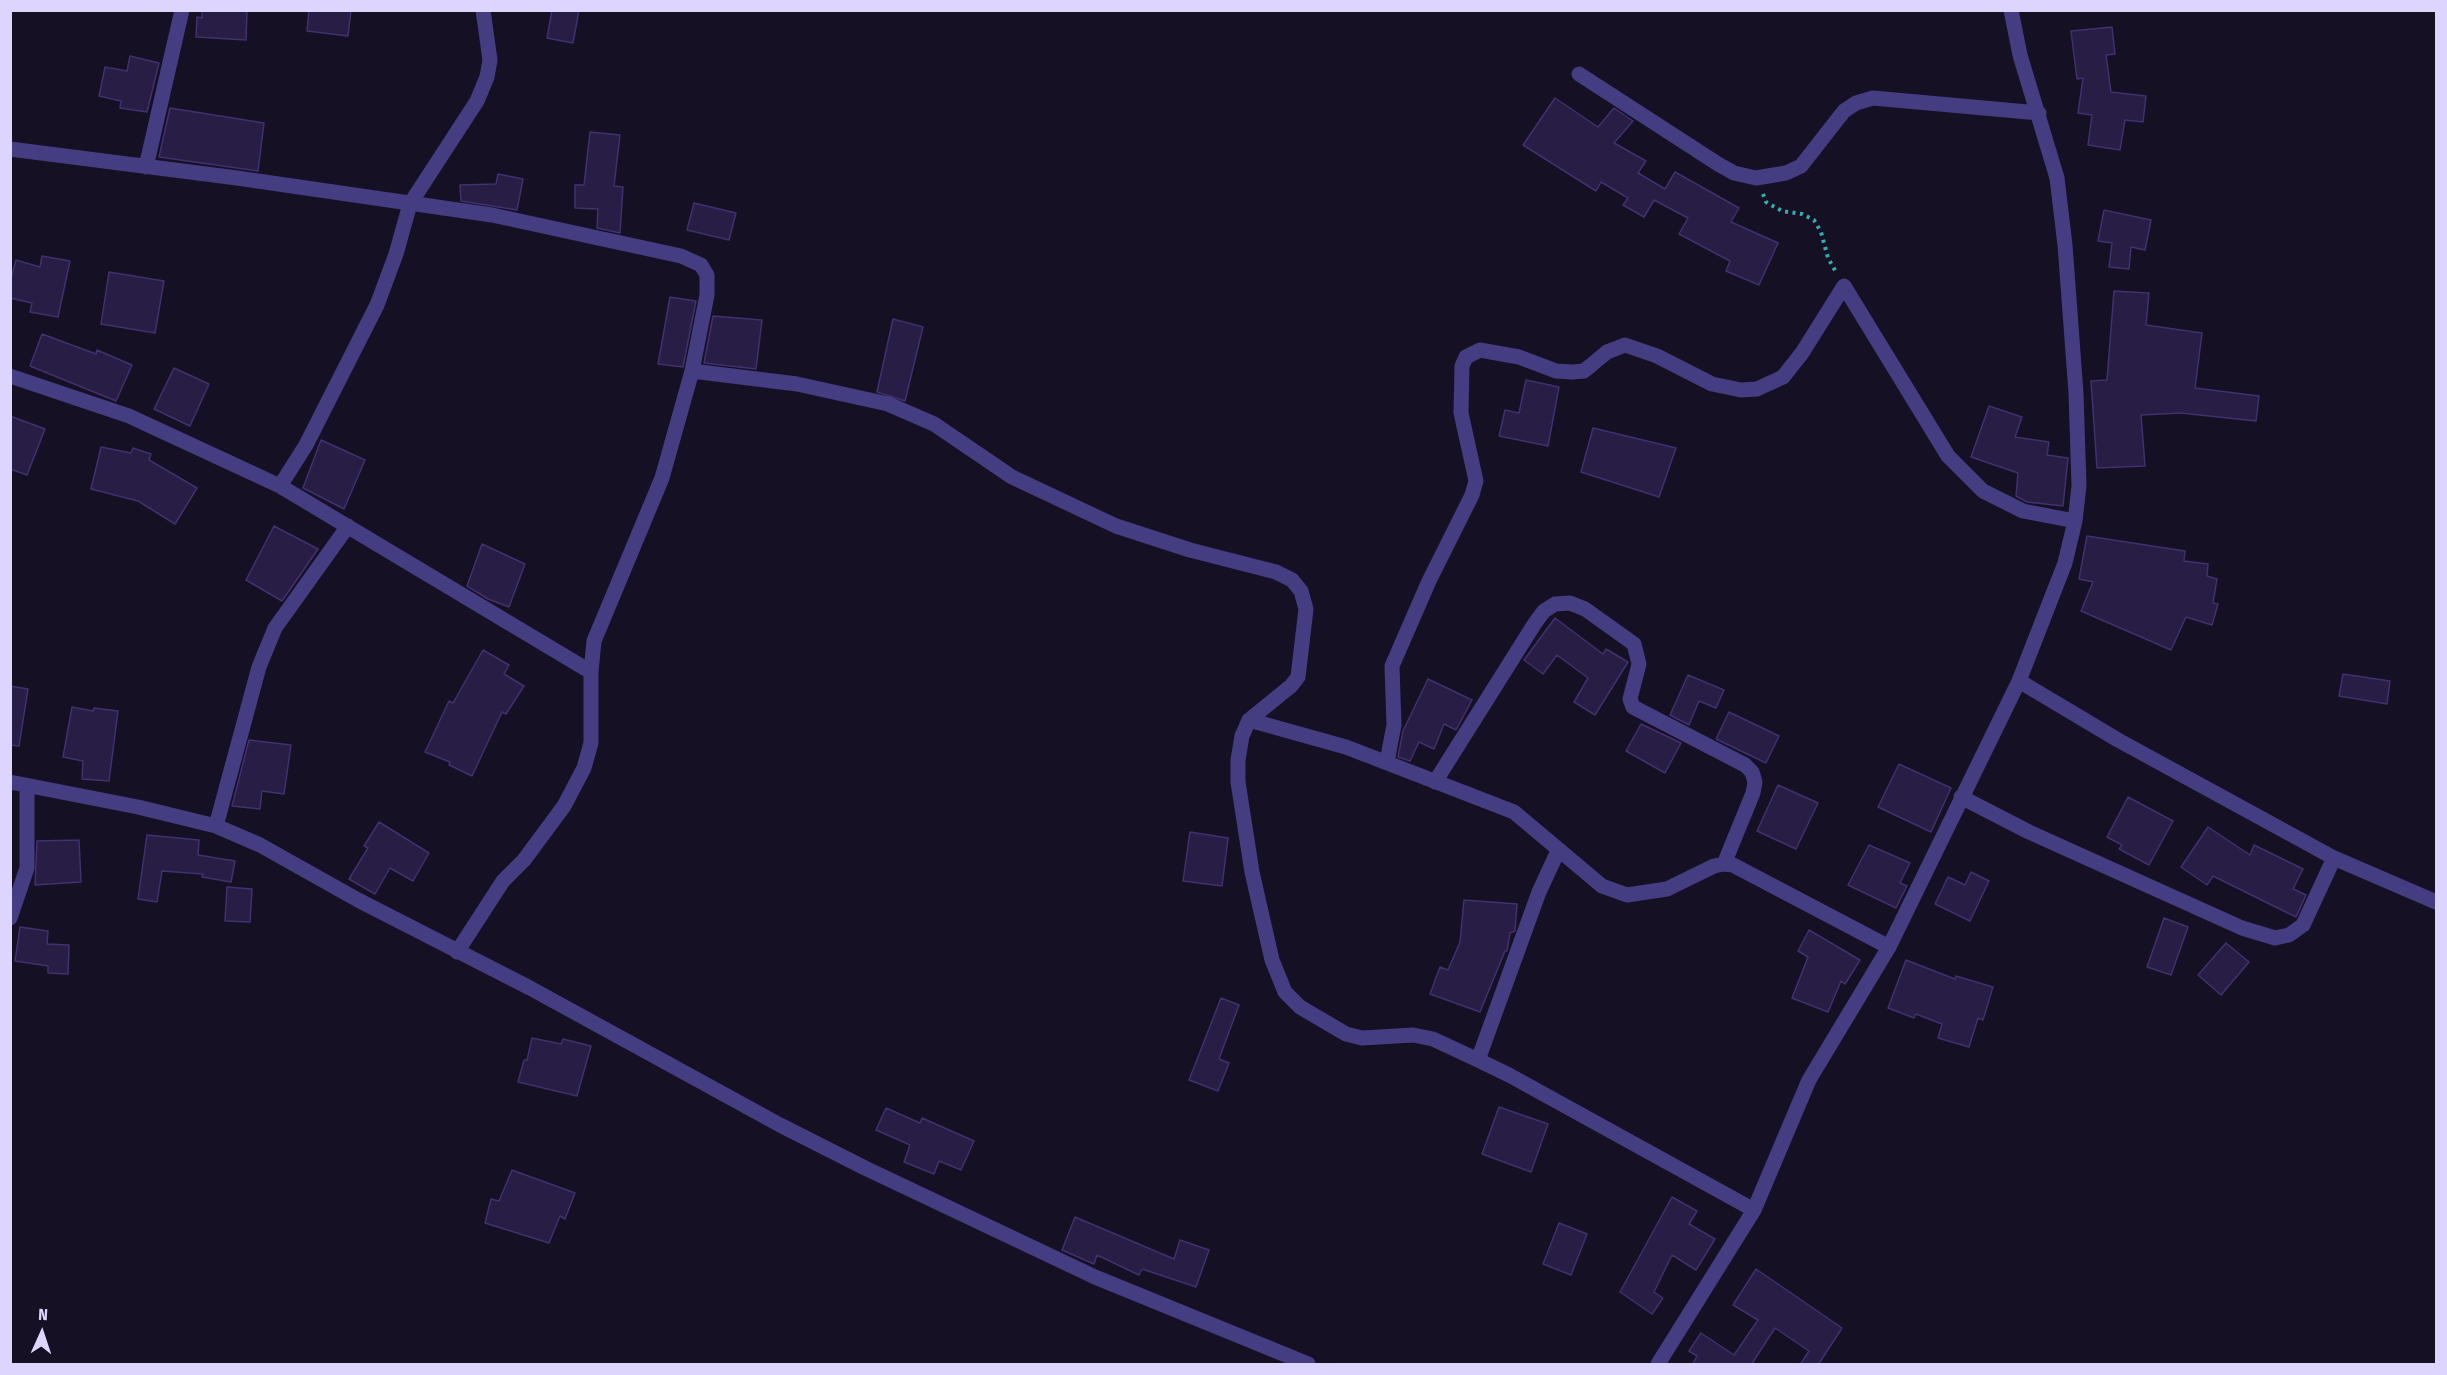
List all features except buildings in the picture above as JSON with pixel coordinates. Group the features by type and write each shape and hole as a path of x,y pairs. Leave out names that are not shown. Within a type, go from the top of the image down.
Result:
{"street":[{"path":"146,167 182,10"},
{"path":"280,486 306,446 373,314 396,255 410,204 477,101 487,77 490,60 483,10"},
{"path":"1658,1365 1754,1210 1809,1080 1889,947 2019,681 2065,563 2075,521 2079,486 2076,393 2065,245 2057,178 2020,55 2011,10"},
{"path":"1579,74 1718,164 1734,173 1756,178 1786,174 1801,166 1844,111 1856,103 1873,98 2039,113"},
{"path":"10,149 492,215 693,259 707,275 709,285 692,370 662,478 606,607 594,641 591,672 591,743 577,784 544,834 503,881 457,952"},
{"path":"1387,762 1394,725 1392,666 1429,581 1472,495 1476,481 1461,413 1462,366 1466,357 1480,350 1491,350 1556,371 1572,372 1584,371 1607,352 1625,345 1657,356 1712,384 1741,390 1757,389 1783,377 1802,353 1844,286 1887,359 1955,463 1983,490 2023,511 2075,521"},
{"path":"692,370 797,384 888,404 934,424 1012,477 1116,526 1190,550 1276,572 1292,580 1301,591 1306,609 1298,677 1291,686 1257,710 1249,720 1242,736 1238,782 1252,872 1272,960 1285,992 1300,1007 1346,1034 1362,1038 1413,1035 1433,1039 1509,1075 1754,1210"},
{"path":"10,376 129,416 280,486 591,672"},
{"path":"216,826 258,667 275,628 348,526"},
{"path":"1436,782 1535,623 1544,611 1555,604 1570,603 1585,609 1634,645 1639,664 1630,699 1633,707 1745,765 1752,772 1755,782 1753,793 1724,864"},
{"path":"2019,681 2118,740 2334,858 2436,902"},
{"path":"1249,720 1346,747 1514,812 1602,886 1628,895 1667,889 1724,864 1744,869 1889,947"},
{"path":"10,782 138,807 216,826 260,845 457,952 530,988 780,1125 865,1168 1095,1277 1308,1365"},
{"path":"10,918 27,868 27,787"},
{"path":"1961,797 2029,832 2242,928 2275,938 2289,935 2303,925 2334,858"},
{"path":"1478,1060 1539,892 1558,851"}],"path":[{"path":"1756,178 1766,202 1782,211 1802,214 1814,220 1821,232 1828,258 1844,286"}]}
